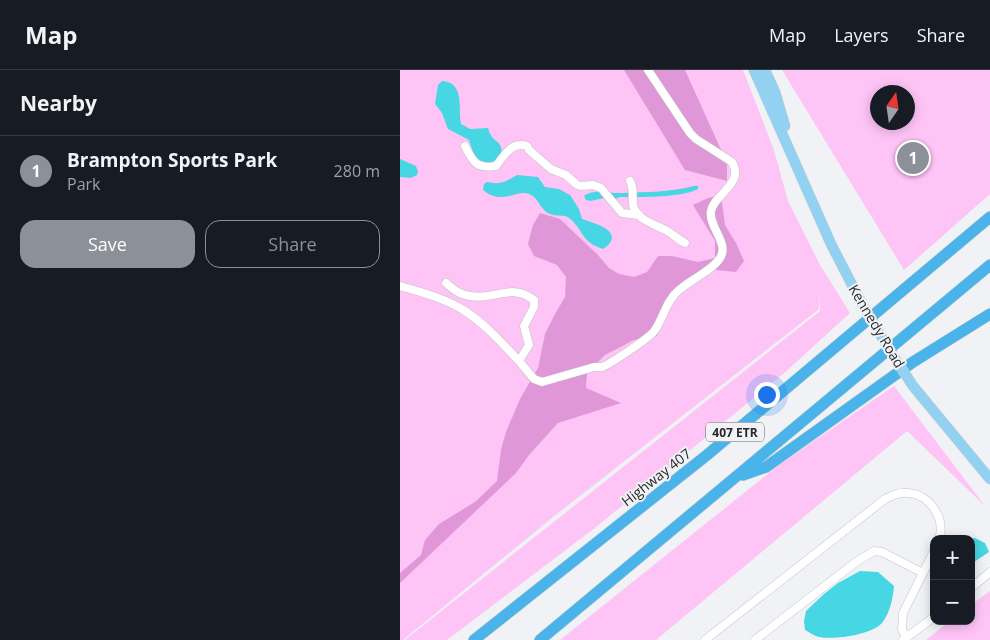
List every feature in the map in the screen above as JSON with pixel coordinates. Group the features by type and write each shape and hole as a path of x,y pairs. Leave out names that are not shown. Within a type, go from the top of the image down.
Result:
{"highway":[{"name":"Highway 407","path":"474,640 707,455 990,217"},
{"name":"407 ETR","path":"540,640 990,265"},
{"path":"736,477 766,467 913,362 990,314"}],"main road":[{"name":"Kennedy Road","path":"754,70 831,244 863,306 913,386 990,479"},
{"name":"Kennedy Road","path":"765,70 775,92 793,155"}],"lane":[{"path":"400,286 441,299 465,311 484,325 534,379 542,382 603,366 645,341 655,331 666,307 676,292 711,268 720,258 722,248 710,215 711,209 715,201 731,186 734,174 732,162 696,139 690,133 648,70"},
{"path":"465,146 474,162 484,167 490,167 496,166 512,146 522,144 527,146 529,150 552,169 566,175 576,184 580,186 592,185 601,188 622,213 640,215"},
{"path":"630,182 632,185 634,208 640,215 648,222 668,231 685,244"},
{"path":"446,282 461,294 469,296 481,297 515,291 528,295 534,300 534,307 524,326 529,345 519,361"},
{"path":"705,640 885,498 896,494 922,496 939,518 941,525 940,535"},
{"path":"755,640 856,562 874,551 882,552 923,573"},
{"path":"930,559 903,613 902,629 905,639 930,620"},
{"path":"975,585 990,572"}],"shaded area":[{"path":"400,70 743,70 774,150 788,201 820,265 850,313 782,375 596,527 447,640 405,640 820,311 820,294 819,309 553,517 403,640 400,640"},
{"path":"624,70 685,70 727,163 727,181 685,170"},
{"path":"782,70 990,70 990,194 904,270"},
{"path":"721,195 725,225 744,261 736,272 716,270 701,273 675,295 657,336 634,340 605,355 587,373 586,388 621,403 558,423 529,455 516,473 400,583 400,573 421,555 425,540 439,524 475,502 497,481 501,450 506,432 520,399 538,368 545,334 565,297 566,277 557,265 534,256 528,244 533,225 540,213 560,219 609,268 619,274 634,277 647,272 658,256 672,256 698,262 715,258 715,241 693,205 708,198"},
{"path":"894,386 985,506 907,431 656,640 560,640 779,465"},
{"path":"990,591 990,640 926,640 945,625 975,625 975,602"}],"water":[{"path":"442,81 449,82 457,91 461,124 470,129 488,128 492,137 499,143 501,152 498,159 490,162 481,161 474,154 469,140 448,129 442,113 435,104 438,85"},
{"path":"400,159 416,166 417,175 411,178 400,177"},
{"path":"517,175 538,177 545,187 559,189 570,195 579,209 582,219 601,226 611,233 610,243 603,249 590,243 574,222 565,216 552,215 547,212 531,195 521,193 497,197 483,190 484,184 487,182 503,182"},
{"path":"698,186 698,189 691,192 649,197 605,198 590,201 586,200 584,196 593,192 650,192"},
{"path":"975,538 985,543 989,552 975,561"},
{"path":"860,571 878,572 894,586 891,605 882,623 870,631 843,637 819,637 805,630 806,611 838,583"}],"place":[{"name":"Brampton Sports Park","path":"913,158"}]}
